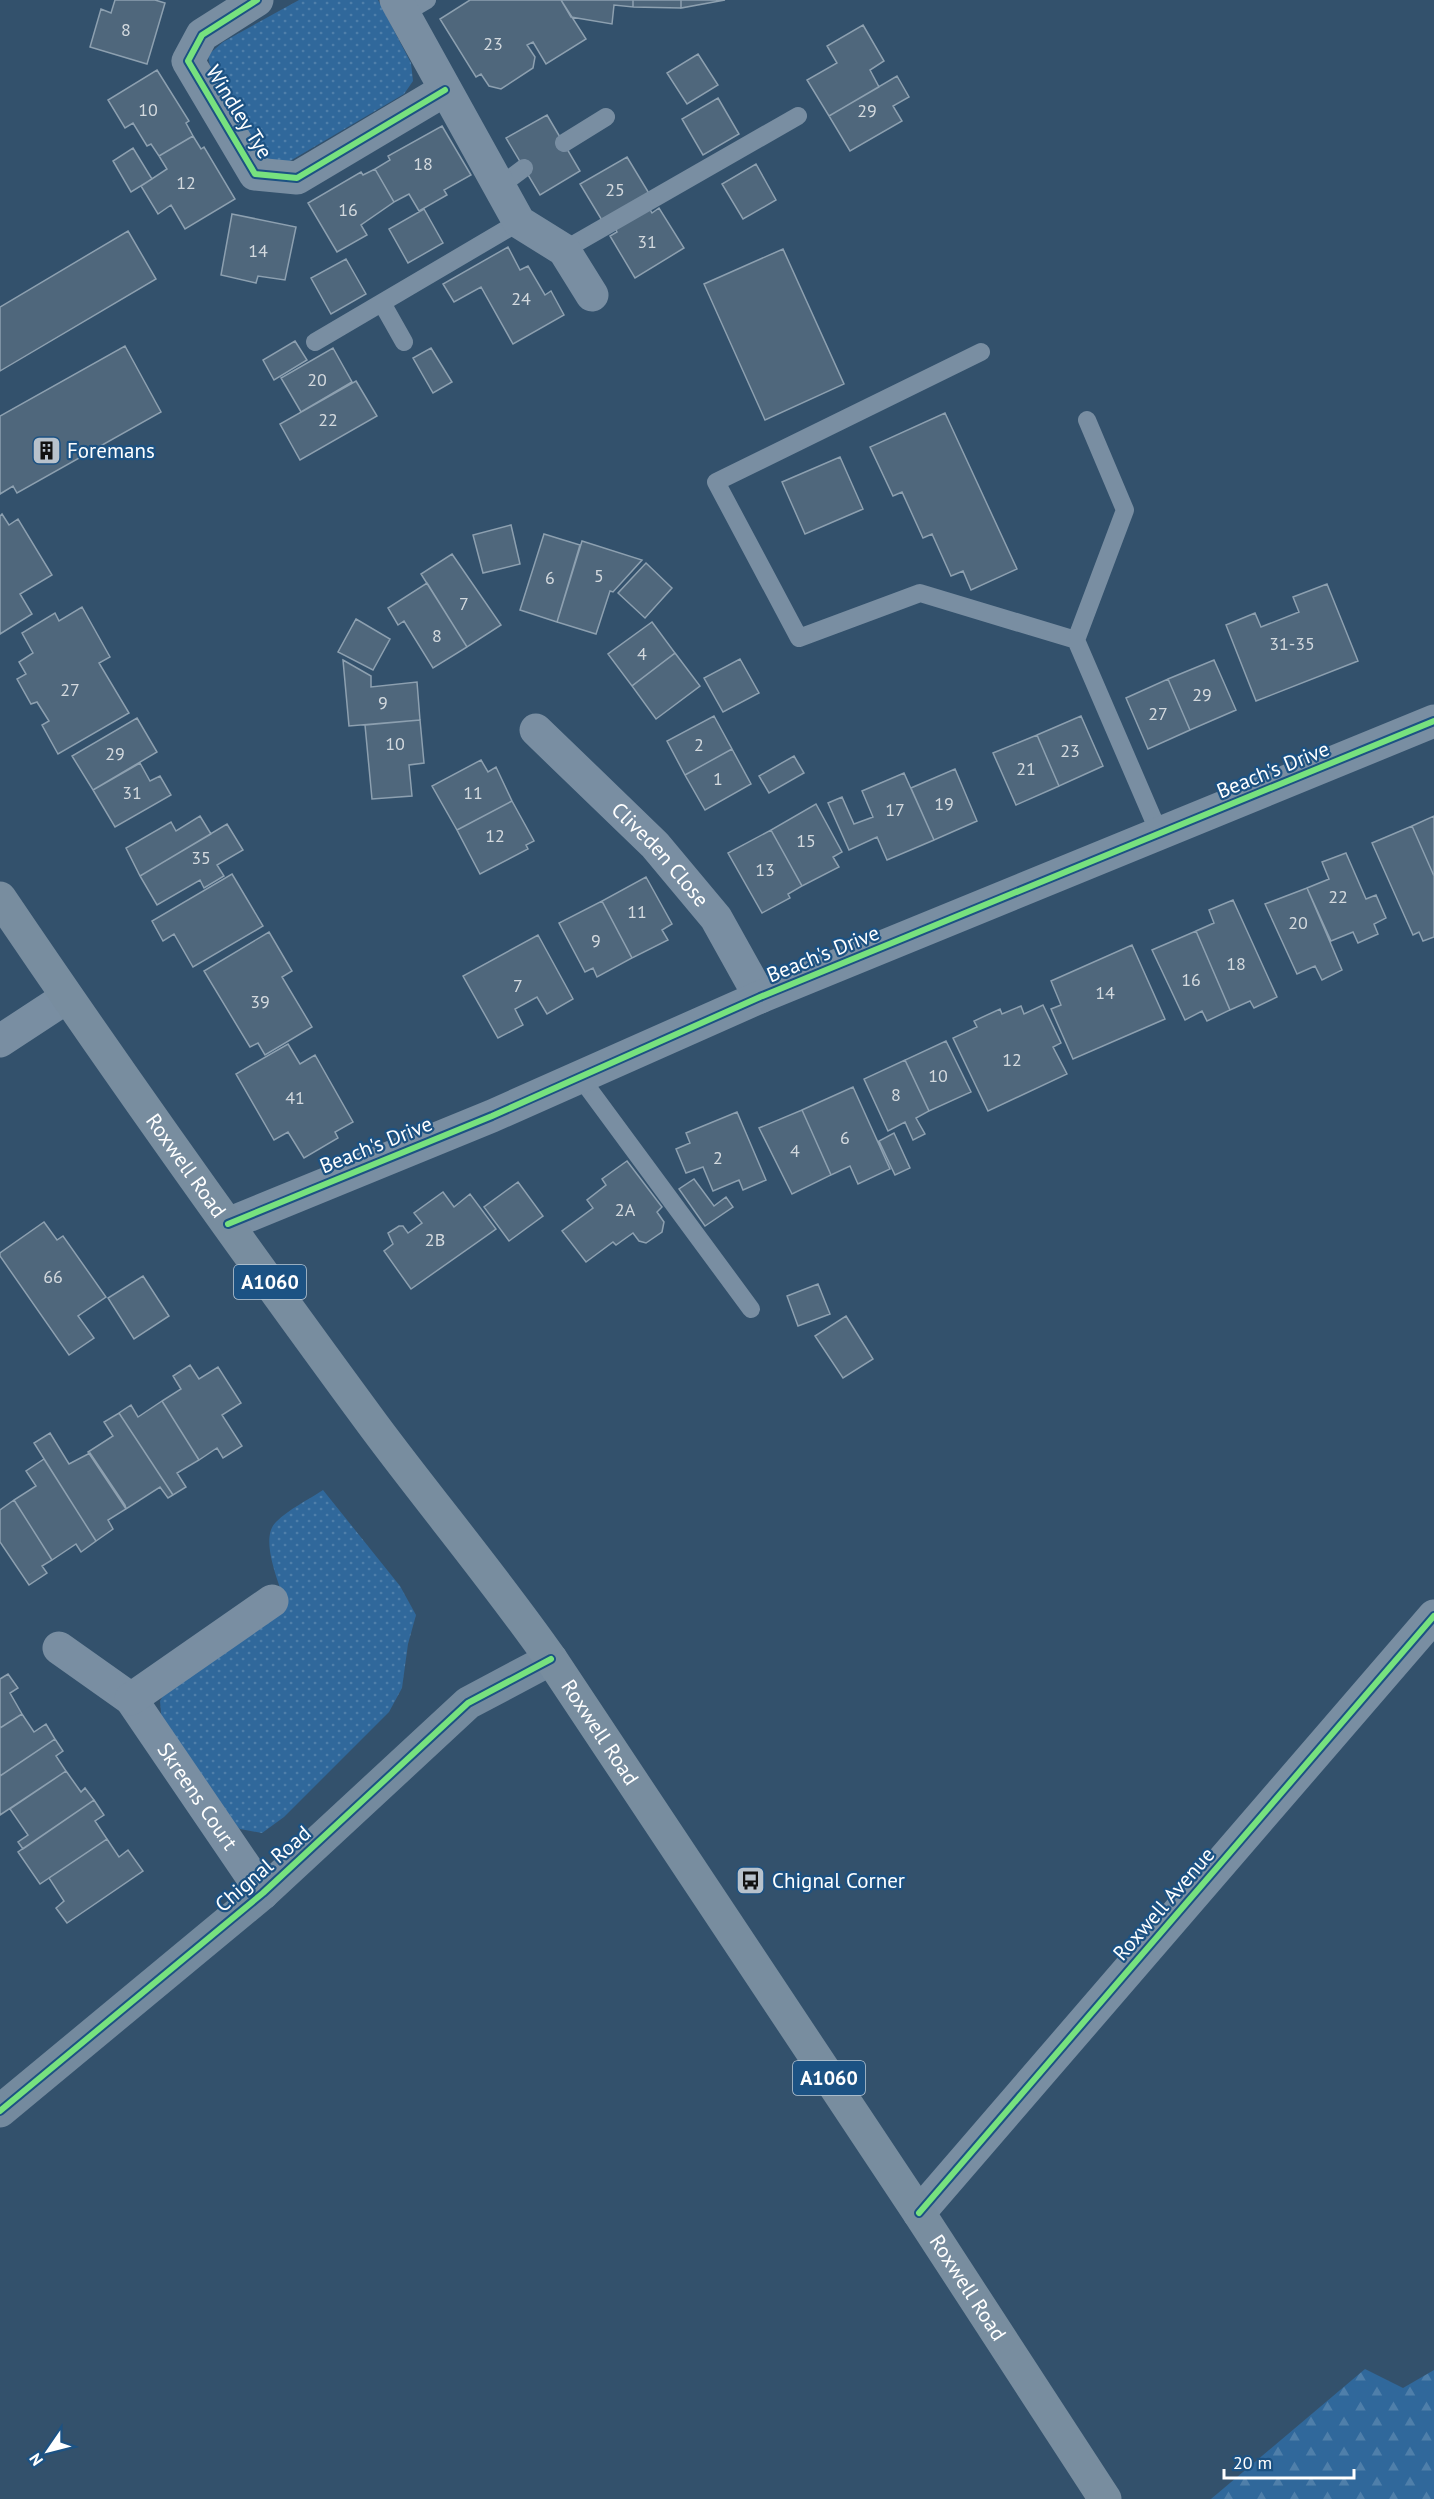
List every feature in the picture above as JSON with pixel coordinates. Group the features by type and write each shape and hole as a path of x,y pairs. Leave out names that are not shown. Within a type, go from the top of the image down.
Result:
{"main road":[{"name":"Roxwell Road","path":"0,898 67,997 228,1224 375,1427 514,1606 551,1659 919,2213 1105,2499"}],"street":[{"name":"Windley Tye","path":"257,0 202,35 188,61 255,174 297,178 445,90"},
{"path":"408,5 445,90 512,177 519,222 564,250 592,295"},
{"name":"Beach's Drive","path":"228,1224 492,1116 760,997 1434,721"},
{"name":"Cliveden Close","path":"536,730 655,845 716,918 760,997"},
{"path":"0,1041 67,997"},
{"path":"131,1699 272,1601"},
{"name":"Roxwell Avenue","path":"919,2213 1434,1616"},
{"name":"Skreens Court","path":"59,1648 131,1699 263,1893"},
{"name":"Chignal Road","path":"0,2110 263,1893 468,1703 551,1659"}],"lane":[{"path":"564,250 798,116"},
{"path":"564,143 606,117"},
{"path":"315,342 519,222"},
{"path":"382,303 405,342"},
{"path":"981,352 716,482 799,638 920,593 1076,640"},
{"path":"1088,420 1125,510 1076,640 1160,835"},
{"path":"580,1077 751,1309"}],"green space":[{"path":"299,0 378,0 411,63 413,81 404,94 290,161 273,166 253,153 213,84 208,55 223,42"},
{"path":"323,1490 400,1586 416,1615 408,1644 402,1688 389,1712 284,1817 262,1833 240,1829 225,1816 162,1724 160,1701 169,1685 285,1602 272,1561 269,1539 271,1529 287,1513"},
{"path":"1365,2369 1403,2388 1434,2370 1434,2499 1211,2499"}],"building":[{"path":"115,0 155,0 165,3 147,64 90,47 101,9 111,13"},
{"path":"470,0 561,0 586,39 546,64 533,42 527,45 535,57 533,68 501,89 489,86 481,74 476,77 440,19"},
{"path":"561,0 633,0 633,7 614,5 612,24 571,17"},
{"path":"633,0 681,0 681,8 633,7"},
{"path":"681,0 725,0 681,8"},
{"path":"863,25 884,61 870,70 879,87 829,116 807,80 837,63 827,46"},
{"path":"698,54 718,85 687,104 667,73"},
{"path":"157,70 189,121 186,123 193,136 159,156 151,144 147,146 133,123 125,128 108,100"},
{"path":"897,76 909,97 893,106 902,121 850,151 829,116"},
{"path":"718,98 739,134 703,155 682,119"},
{"path":"547,115 580,171 540,195 506,138"},
{"path":"442,126 471,175 444,190 447,195 419,211 409,194 394,202 375,169 390,160 388,156"},
{"path":"193,136 201,149 204,147 235,199 185,229 171,205 158,214 141,186 167,169 159,156"},
{"path":"133,148 152,179 131,192 113,161"},
{"path":"627,157 650,195 603,222 580,184"},
{"path":"756,164 776,200 743,219 722,184"},
{"path":"375,169 394,202 361,225 367,235 337,252 308,203 361,172 363,175"},
{"path":"644,199 652,213 659,208 684,248 635,278 610,236 617,232 610,219"},
{"path":"424,209 443,243 408,263 389,229"},
{"path":"232,214 296,227 285,280 258,276 256,283 221,275"},
{"path":"128,231 156,279 0,371 0,307"},
{"path":"508,247 520,270 528,266 545,295 551,291 564,315 513,344 481,287 454,302 443,284"},
{"path":"783,249 844,384 765,420 704,284"},
{"path":"346,259 366,294 331,314 311,278"},
{"path":"295,341 307,360 274,380 263,360"},
{"name":"Foremans","path":"125,346 161,412 17,493 13,486 0,494 0,416"},
{"path":"333,348 352,382 301,412 281,378"},
{"path":"431,348 452,382 433,393 413,358"},
{"path":"356,381 377,416 300,460 280,424"},
{"path":"945,413 1017,569 971,590 963,571 951,576 932,534 923,538 902,492 893,496 870,447"},
{"path":"840,457 863,509 805,534 782,482"},
{"path":"2,514 9,525 18,519 52,575 20,594 32,614 0,634 0,516"},
{"path":"511,525 520,564 483,573 473,535"},
{"path":"544,534 580,545 557,622 520,610"},
{"path":"582,541 642,560 613,592 610,591 596,634 557,622"},
{"path":"452,554 501,625 467,647 421,574"},
{"path":"646,563 672,588 645,618 618,593"},
{"path":"427,583 467,647 433,668 404,621 398,625 388,608"},
{"path":"1327,584 1358,661 1256,701 1226,625 1255,613 1261,627 1299,612 1293,597"},
{"path":"82,607 110,657 99,663 129,713 58,754 42,725 49,721 37,702 31,704 17,679 26,674 19,662 33,653 22,633 55,613 59,621"},
{"path":"356,619 390,639 373,670 338,652"},
{"path":"652,622 675,653 632,686 608,654"},
{"path":"675,653 700,686 656,719 632,686"},
{"path":"740,659 759,693 723,712 704,678"},
{"path":"343,660 371,676 371,687 417,682 420,720 349,726"},
{"path":"1214,660 1236,710 1190,730 1168,679"},
{"path":"1168,679 1190,730 1148,749 1126,698"},
{"path":"714,716 732,749 685,775 667,741"},
{"path":"1081,716 1103,766 1059,786 1037,735"},
{"path":"137,718 157,752 93,790 72,756"},
{"path":"420,720 424,763 409,765 412,796 372,799 365,725"},
{"path":"1037,735 1059,786 1016,805 993,753"},
{"path":"732,749 751,784 705,810 685,775"},
{"path":"794,756 804,773 769,793 759,776"},
{"path":"481,760 488,772 496,767 512,801 457,830 432,786"},
{"path":"140,763 150,781 160,776 171,795 115,827 93,790"},
{"path":"955,769 977,821 934,840 911,788"},
{"path":"904,773 934,840 887,860 877,837 849,850 828,803 842,797 854,824 873,817 862,791"},
{"path":"512,801 534,841 526,845 528,849 480,874 457,830"},
{"path":"816,804 842,852 833,857 839,867 802,886 771,830"},
{"path":"200,816 211,834 140,876 126,848 171,822 176,831"},
{"path":"1434,816 1434,876 1412,826"},
{"path":"227,824 243,850 217,865 224,876 204,888 200,880 157,905 140,876"},
{"path":"1412,826 1434,876 1434,937 1423,941 1419,932 1413,935 1372,843"},
{"path":"771,830 802,886 788,894 790,898 762,913 728,853"},
{"path":"1346,853 1366,899 1376,895 1386,918 1374,924 1378,934 1358,943 1353,932 1331,941 1307,888 1329,879 1322,862"},
{"path":"232,874 263,926 193,967 174,934 163,941 152,921"},
{"path":"646,877 672,924 662,930 668,940 632,958 602,901"},
{"path":"1307,888 1342,970 1322,980 1315,966 1297,974 1265,904"},
{"path":"1233,900 1277,997 1254,1008 1250,1001 1230,1010 1196,931 1214,923 1209,910"},
{"path":"602,901 632,958 597,977 593,968 585,972 559,923"},
{"path":"1196,931 1230,1010 1207,1021 1202,1011 1185,1020 1152,950"},
{"path":"269,932 292,971 282,977 312,1027 265,1055 258,1043 250,1047 204,971"},
{"path":"538,935 573,999 547,1014 537,997 515,1009 523,1025 498,1038 463,976"},
{"path":"1132,945 1165,1019 1073,1059 1051,1009 1061,1005 1051,981"},
{"path":"1043,1005 1061,1043 1053,1047 1067,1074 988,1111 953,1038 977,1027 974,1021 1000,1009 1002,1014 1021,1006 1024,1014"},
{"path":"946,1041 971,1092 929,1111 905,1060"},
{"path":"288,1044 300,1064 315,1055 353,1122 335,1132 338,1138 304,1158 288,1132 274,1140 236,1074"},
{"path":"905,1060 929,1111 916,1118 925,1134 913,1140 905,1122 888,1131 864,1079"},
{"path":"853,1087 890,1169 858,1184 850,1166 831,1175 802,1110"},
{"path":"802,1110 831,1175 792,1194 759,1128"},
{"path":"737,1112 766,1180 743,1190 739,1180 713,1191 703,1167 686,1173 676,1149 690,1143 686,1133"},
{"path":"894,1133 910,1168 895,1175 879,1141"},
{"path":"627,1161 662,1207 657,1212 664,1222 662,1232 646,1243 639,1241 633,1233 616,1245 613,1242 586,1262 562,1231 593,1208 587,1200 606,1185 602,1179"},
{"path":"694,1179 714,1206 726,1197 733,1207 705,1226 679,1189"},
{"path":"518,1182 543,1216 509,1241 484,1207"},
{"path":"443,1192 454,1207 470,1194 496,1229 411,1289 384,1251 393,1244 388,1233 403,1226 408,1233 422,1223 414,1213"},
{"path":"44,1222 57,1240 63,1236 106,1297 78,1316 94,1338 69,1355 0,1256 0,1253"},
{"path":"143,1276 169,1316 134,1339 108,1298"},
{"path":"818,1284 830,1314 798,1326 787,1296"},
{"path":"846,1316 873,1359 843,1378 815,1336"},
{"path":"190,1365 199,1379 218,1367 241,1403 222,1415 242,1446 223,1458 217,1448 199,1460 162,1401 181,1389 173,1376"},
{"path":"162,1401 199,1460 177,1473 186,1487 173,1495 119,1413 131,1405 138,1417"},
{"path":"119,1413 173,1495 168,1498 160,1487 126,1509 88,1452 113,1436 104,1422"},
{"path":"50,1433 69,1464 90,1453 125,1505 126,1509 108,1520 113,1529 96,1541 34,1443"},
{"path":"44,1459 96,1541 81,1552 76,1544 52,1560 14,1500 36,1486 26,1471"},
{"path":"14,1500 52,1560 42,1566 47,1573 29,1585 0,1542 0,1510"},
{"path":"8,1674 18,1688 10,1693 22,1714 0,1728 0,1679"},
{"path":"22,1714 34,1732 46,1724 55,1739 0,1776 0,1728"},
{"path":"55,1739 63,1751 56,1756 66,1771 0,1815 0,1776"},
{"path":"66,1771 81,1792 85,1788 94,1800 23,1849 18,1842 28,1835 10,1809"},
{"path":"94,1800 104,1815 95,1821 107,1839 40,1884 18,1852"},
{"path":"107,1839 119,1857 128,1850 143,1871 67,1923 56,1908 64,1901 49,1878"}],"cycle path":[{"path":"257,0 202,35 188,61 255,174 297,178 445,90"},
{"path":"228,1224 492,1116 760,997 1434,721"},
{"path":"919,2213 1434,1616"},
{"path":"0,2111 263,1893 468,1703 551,1659"}],"place":[{"name":"Foremans","path":"46,451"},
{"name":"Chignal Corner","path":"751,1881"}]}
